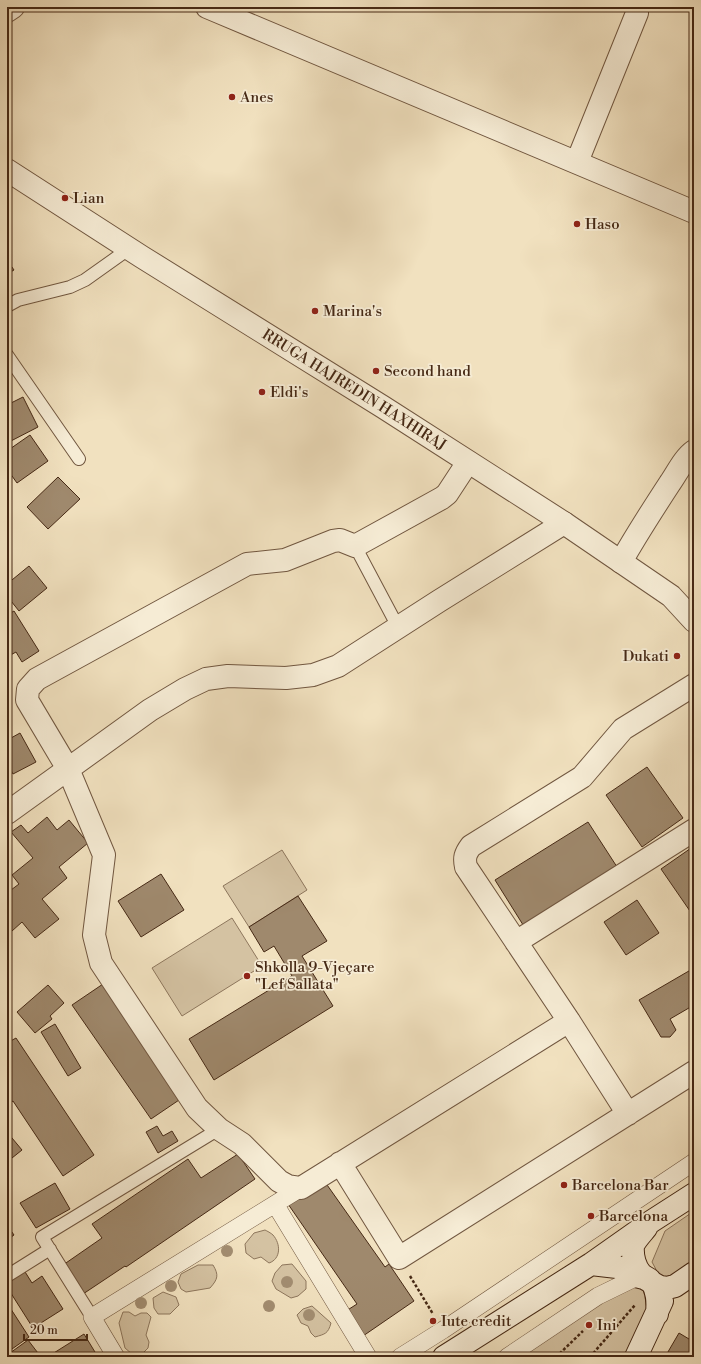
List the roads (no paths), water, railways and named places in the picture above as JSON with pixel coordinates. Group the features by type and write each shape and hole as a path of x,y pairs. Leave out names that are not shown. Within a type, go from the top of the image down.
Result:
{"street":[{"path":"7,11 13,7"},
{"path":"207,7 694,212"},
{"path":"577,162 635,10"},
{"name":"RRUGA HAJREDIN HAXHIRAJ","path":"7,170 564,523 671,596 694,621"},
{"path":"621,562 640,529 679,470 694,451"},
{"path":"302,1188 288,1186 279,1181 242,1144 219,1129 197,1108 101,963 94,935 104,855 68,769 27,700 28,689 37,679 246,564 285,560 333,541 340,540 355,546 442,498 447,494 468,462"},
{"path":"7,812 150,710 185,689 206,679 228,676 286,678 313,675 338,666 564,523"},
{"path":"628,1114 569,1021 466,867 464,860 471,846 582,777 623,729 694,685"},
{"path":"516,942 694,830"},
{"path":"116,1357 92,1317 569,1021"},
{"path":"340,1164 399,1258 694,1072"},
{"path":"400,1357 443,1330 694,1162"},
{"path":"444,1357 591,1264 652,1221 694,1194"},
{"path":"275,1204 368,1357"},
{"path":"652,1221 633,1244 636,1267 647,1280 658,1298 656,1314"},
{"path":"591,1264 617,1267 627,1270 632,1275 647,1280 660,1287 667,1288 675,1286"},
{"path":"636,1357 662,1301 675,1286 694,1273"},
{"path":"507,1357 598,1296 647,1280"}],"lane":[{"path":"7,306 18,300 70,287 85,280 130,248"},
{"path":"7,355 79,458"},
{"path":"355,546 398,627"},
{"path":"92,1317 42,1237 219,1129"},
{"path":"7,1276 50,1249"}],"place":[{"name":"Anes","path":"232,97"},
{"name":"Lian","path":"65,198"},
{"name":"Haso","path":"577,224"},
{"name":"Marina's","path":"315,311"},
{"name":"Second hand","path":"376,371"},
{"name":"Eldi's","path":"262,392"},
{"name":"Dukati","path":"677,656"},
{"name":"Shkolla 9-Vjeçare \"Lef Sallata\"","path":"247,976"},
{"name":"Barcelona Bar","path":"564,1185"},
{"name":"Barcelona","path":"591,1216"},
{"name":"Iute credit","path":"433,1321"},
{"name":"Ini","path":"589,1325"}]}
